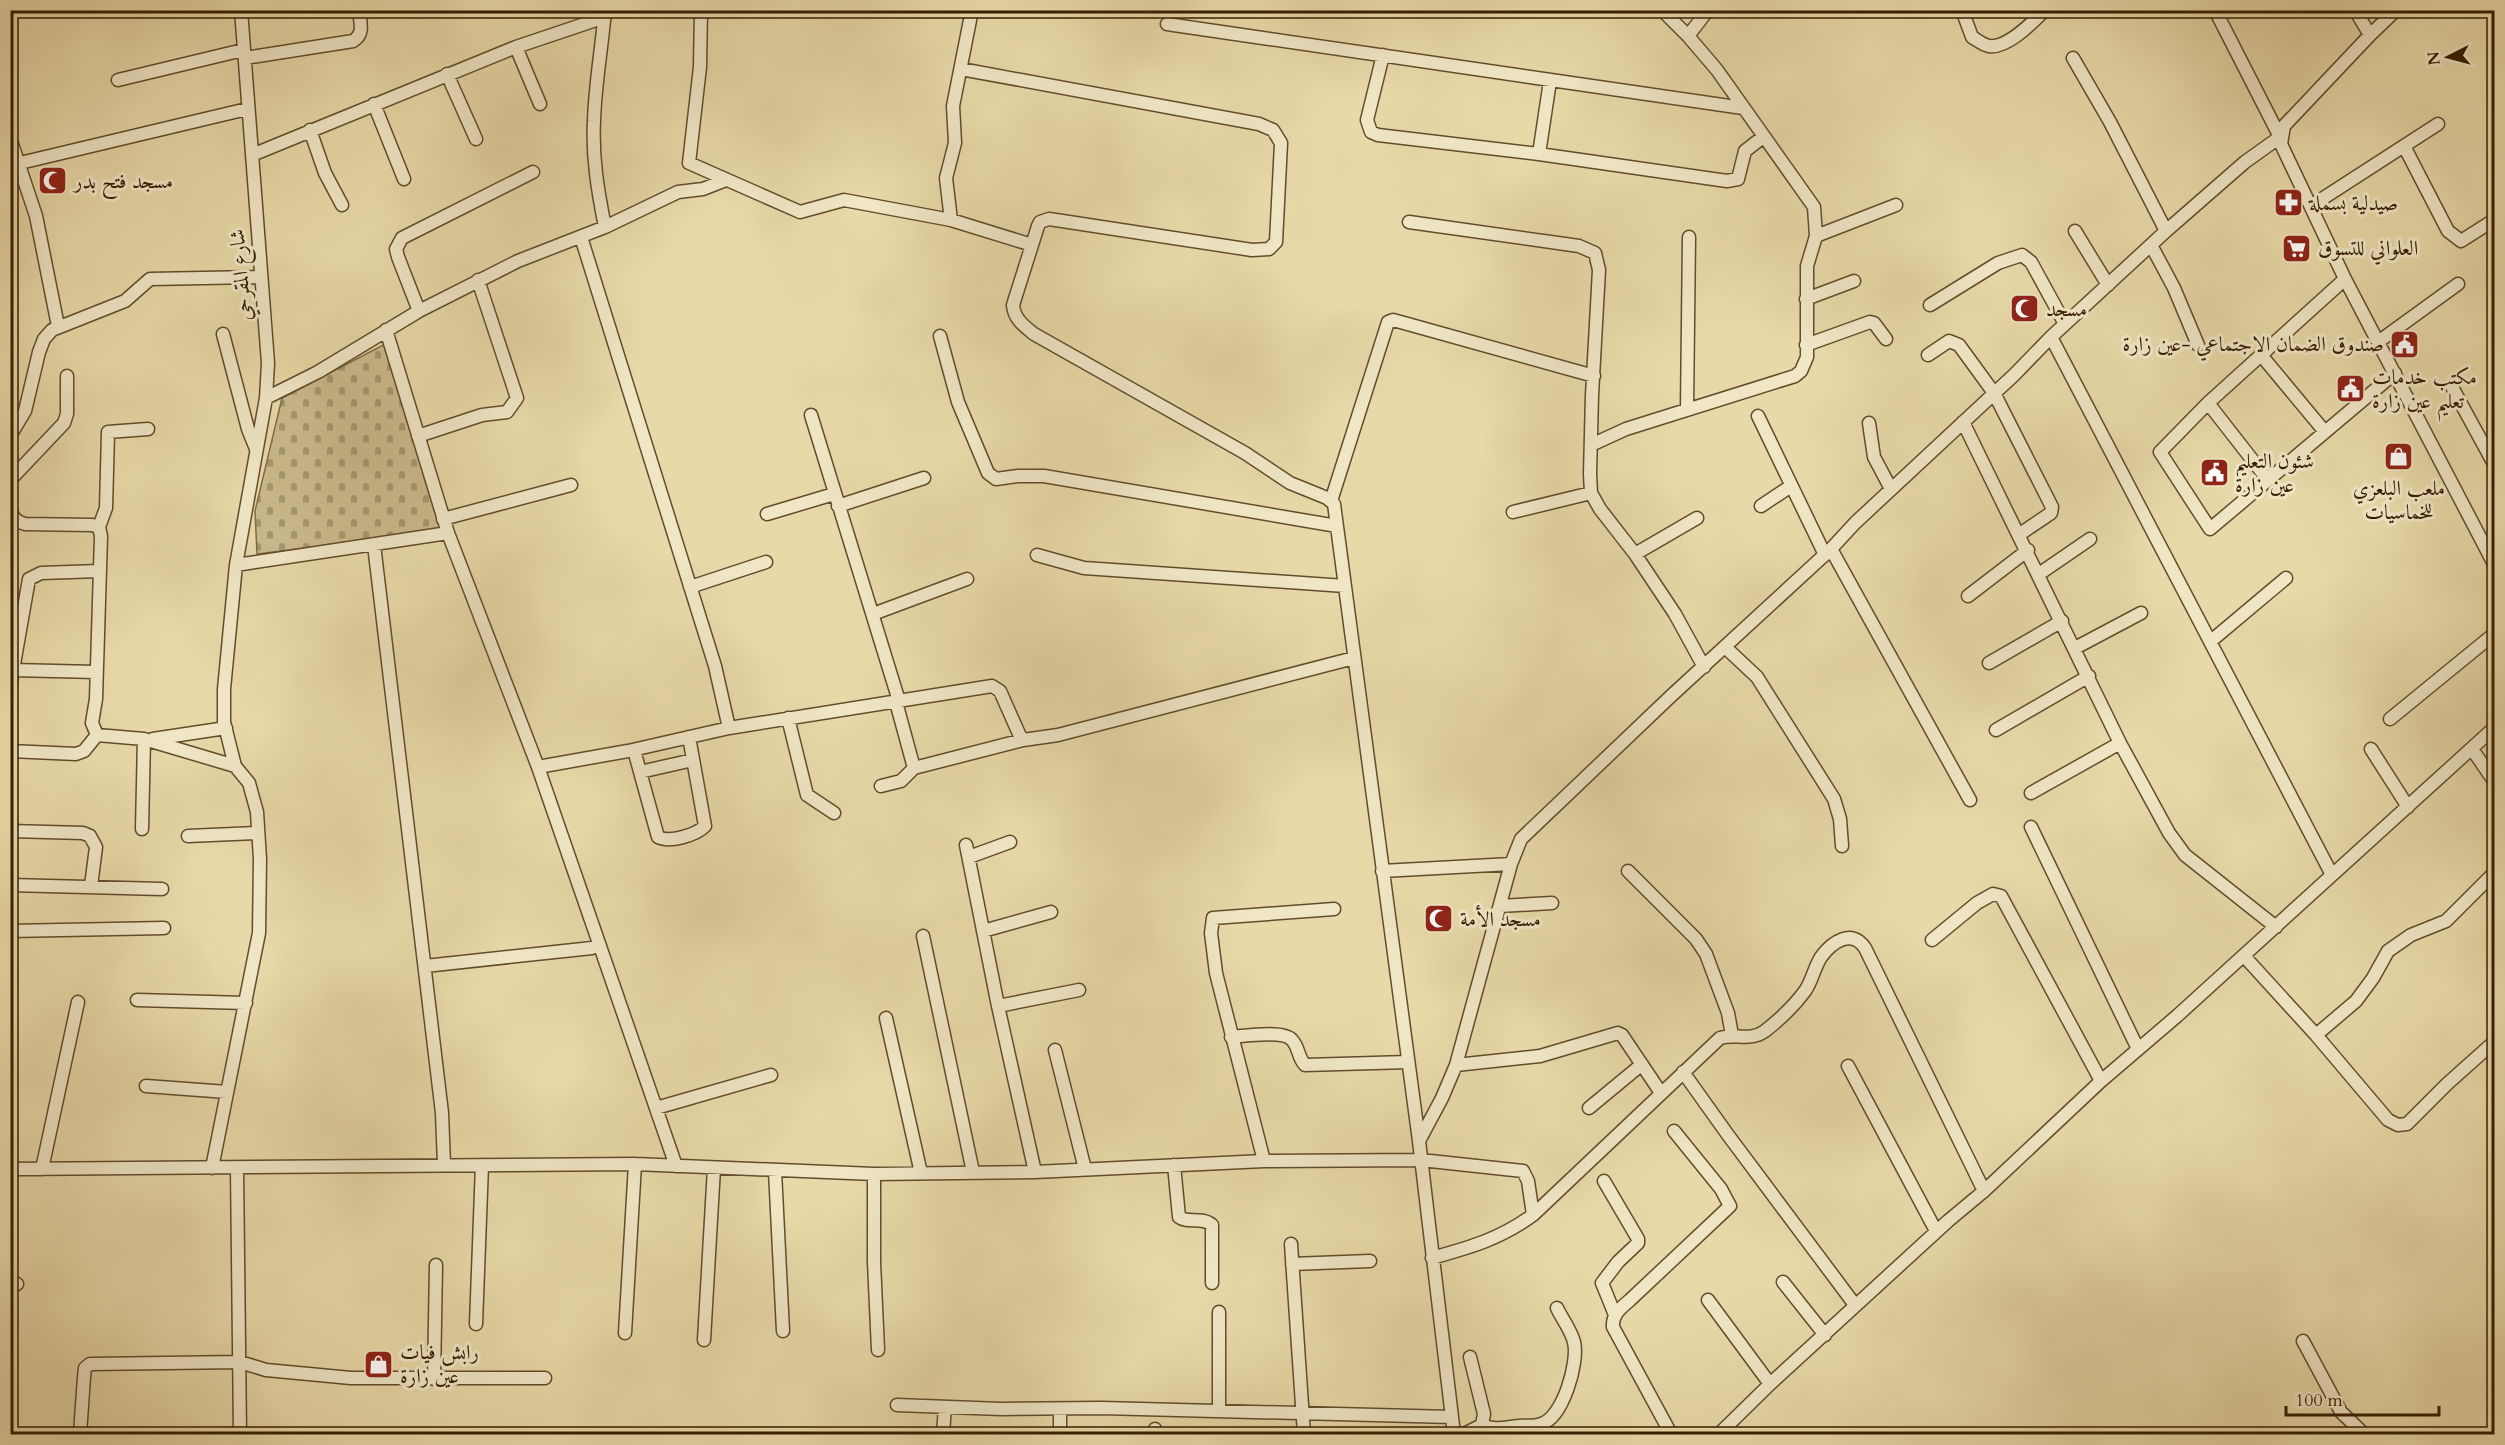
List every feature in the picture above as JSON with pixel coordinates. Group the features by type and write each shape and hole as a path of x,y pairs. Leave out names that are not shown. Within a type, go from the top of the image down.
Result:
{"street":[{"name":"شارع المقرحي","path":"212,1168 259,933 256,812 249,783 235,766 225,728 224,689 236,565 266,398 268,363 241,10"},
{"path":"118,80 244,54 353,41 358,38 361,31 358,10"},
{"path":"701,10 700,68 689,163 800,212 844,200 951,220 1032,245"},
{"path":"951,220 946,178 955,143 953,106 972,10"},
{"path":"1591,445 1626,429 1795,376 1804,365 1808,266 1816,236 1814,207 1688,36 1662,10"},
{"path":"1688,36 1708,10"},
{"path":"1962,10 1972,37 1991,47 2001,45 2024,31 2045,10"},
{"path":"2215,10 2280,137 2283,152 2345,279 2494,564"},
{"path":"2355,10 2370,35"},
{"path":"1419,1141 1456,1065 1511,864 1521,839 1828,552 2065,324 2232,172 2280,137 2284,126 2396,10"},
{"path":"252,155 447,74 605,14 594,119 594,148 598,194 605,227"},
{"path":"1167,24 1743,108"},
{"path":"516,47 540,104"},
{"path":"1383,55 1367,120 1371,132 1733,181 1738,179 1745,151 1763,137"},
{"path":"2073,58 2110,122 2166,231"},
{"path":"961,69 1248,122 1273,130 1279,136 1282,147 1279,211 1276,242 1269,249 1252,250 1049,219 1040,222 1013,305 1016,316 1024,327 1245,453 1290,483 1334,504 1419,1141 1454,1434"},
{"path":"447,74 476,139"},
{"path":"1539,154 1550,81"},
{"path":"374,104 404,179"},
{"path":"20,163 247,110"},
{"path":"2311,206 2438,124"},
{"path":"310,130 325,173 342,205"},
{"path":"10,138 36,216 58,326"},
{"path":"2404,146 2453,237 2461,241 2494,220"},
{"path":"418,311 396,249 402,238 533,172"},
{"path":"266,398 318,372 418,311 478,280 605,227 678,192 703,189 726,180"},
{"path":"1816,236 1896,206"},
{"path":"1409,222 1579,246 1595,253 1599,270 1591,445 1592,493 1600,508 1635,554 1675,614 1704,667"},
{"path":"2075,231 2108,285"},
{"path":"580,237 715,666 729,728"},
{"path":"1687,411 1689,237"},
{"path":"2151,245 2174,288 2198,345"},
{"path":"1930,305 1998,263 2018,254 2031,262 2065,324"},
{"path":"10,436 25,411 42,346 52,330 58,326 125,301 150,279 261,277"},
{"path":"2345,279 2208,403 2160,452 2210,529 2394,373"},
{"path":"418,436 482,415 507,412 517,398 478,280"},
{"path":"1806,299 1854,281"},
{"path":"2378,342 2458,284"},
{"path":"1331,501 1386,325 1390,321 1594,376"},
{"path":"1806,345 1870,322 1874,323 1886,339"},
{"path":"386,330 448,534 538,767 676,1166"},
{"path":"223,334 248,429 257,450"},
{"path":"940,336 958,402 988,473 996,479 1044,476 1337,526"},
{"path":"2051,337 2332,875"},
{"path":"1928,355 1950,341 1954,341 1994,393 2052,507 2051,513 2020,534"},
{"path":"2261,355 2325,432"},
{"path":"10,480 64,423 67,414 67,375"},
{"path":"2452,387 2494,464"},
{"path":"2208,403 2268,480"},
{"path":"811,414 873,614 914,768"},
{"path":"1758,416 1791,486 1970,800"},
{"path":"1964,422 2120,743 2177,844 2194,861 2276,927"},
{"path":"1869,423 1874,457 1892,489"},
{"path":"97,735 92,723 96,699 101,536 99,528 106,508 108,432 148,429"},
{"path":"767,514 924,478"},
{"path":"443,519 571,485"},
{"path":"1761,506 1791,486"},
{"path":"1513,512 1592,493"},
{"path":"10,507 16,520 25,524 92,525 99,528"},
{"path":"1635,554 1698,518"},
{"path":"236,565 448,534"},
{"path":"2039,574 2090,539"},
{"path":"374,545 442,1113 444,1165"},
{"path":"1968,596 2028,550"},
{"path":"1037,555 1084,568 1345,586"},
{"path":"690,587 766,562"},
{"path":"10,687 29,579 41,573 99,571"},
{"path":"2211,641 2286,578"},
{"path":"873,614 967,579"},
{"path":"2075,648 2141,613"},
{"path":"1989,663 2062,621"},
{"path":"2390,719 2494,634"},
{"path":"1725,647 1757,677 1834,799 1840,819 1842,846"},
{"path":"881,786 901,781 914,768 1023,740 1058,735 1354,658"},
{"path":"13,670 96,672"},
{"path":"1996,730 2089,676"},
{"path":"538,767 634,750 729,728 898,702 976,687 997,687 1016,731 1023,740"},
{"path":"788,718 807,795 834,813"},
{"path":"147,739 225,728"},
{"path":"1719,1434 1855,1305 1984,1191 2101,1081 2244,956 2494,728"},
{"path":"97,735 147,739 235,766"},
{"path":"10,751 76,754 84,751 97,735"},
{"path":"634,750 658,837 664,840 699,832 705,826 689,737"},
{"path":"142,829 147,739"},
{"path":"2031,793 2120,743"},
{"path":"2371,749 2408,807"},
{"path":"2472,749 2494,781"},
{"path":"640,772 693,760"},
{"path":"2031,827 2138,1049"},
{"path":"10,831 83,833 90,836 96,847 91,886"},
{"path":"188,836 258,833"},
{"path":"1010,842 967,851 1035,1172"},
{"path":"1382,871 1511,864"},
{"path":"1629,871 1696,939 1706,954 1728,1013 1732,1035"},
{"path":"2316,1035 2355,1001 2373,978 2388,951 2411,935 2446,921 2494,873"},
{"path":"10,885 162,890"},
{"path":"1932,940 1977,903 1993,894 2001,896 2101,1081"},
{"path":"1500,906 1552,903"},
{"path":"1264,1161 1216,973 1211,933 1213,918 1334,909"},
{"path":"983,931 1051,912"},
{"path":"10,932 164,928"},
{"path":"923,936 973,1172"},
{"path":"1432,1258 1504,1235 1533,1215 1720,1038 1732,1035 1747,1038 1763,1032 1806,990 1820,958 1829,948 1844,938 1853,937 1861,941 1984,1191"},
{"path":"424,966 592,948"},
{"path":"2244,956 2316,1035 2388,1120 2397,1125 2407,1125 2447,1084 2494,1042"},
{"path":"998,1006 1079,990"},
{"path":"137,1000 246,1003"},
{"path":"42,1169 78,1002"},
{"path":"886,1018 921,1173"},
{"path":"1456,1065 1540,1056 1618,1033 1622,1035 1661,1093"},
{"path":"1231,1037 1260,1034 1287,1036 1294,1041 1300,1060 1305,1065 1408,1062"},
{"path":"1055,1050 1085,1169"},
{"path":"1589,1108 1641,1065"},
{"path":"1848,1066 1936,1232"},
{"path":"1683,1072 1855,1305"},
{"path":"656,1108 771,1075"},
{"path":"146,1086 227,1092"},
{"path":"1615,1315 1730,1206 1721,1189 1674,1131"},
{"path":"10,1169 635,1164 874,1174 1035,1172 1264,1161 1421,1160 1523,1171 1528,1181 1533,1215"},
{"path":"625,1333 635,1164"},
{"path":"476,1324 482,1165"},
{"path":"1174,1165 1179,1217 1183,1220 1206,1220 1212,1225 1212,1282"},
{"path":"237,1168 240,1434"},
{"path":"704,1340 714,1168"},
{"path":"775,1171 783,1331"},
{"path":"874,1174 874,1262 878,1350"},
{"path":"1604,1181 1638,1239 1638,1243 1618,1262 1602,1283 1615,1315 1613,1327 1671,1434"},
{"path":"1291,1244 1304,1434"},
{"path":"1292,1264 1370,1261"},
{"path":"434,1379 436,1265"},
{"path":"1783,1282 1825,1335"},
{"path":"1708,1300 1770,1384"},
{"path":"1464,1434 1482,1425 1502,1429 1545,1429 1564,1396 1575,1359 1572,1336 1557,1308"},
{"path":"1219,1312 1219,1411"},
{"path":"2303,1341 2342,1412 2364,1434"},
{"path":"1470,1357 1484,1414 1482,1425"},
{"path":"80,1434 85,1368 90,1364 240,1362 266,1370 351,1378 545,1378"},
{"path":"897,1405 1451,1417"},
{"path":"943,1434 945,1407"},
{"path":"1060,1409 1060,1434"}],"green space":[{"path":"387,343 443,531 257,554 255,511 282,398"}],"place":[{"name":"مسجد فتح بدر","path":"53,181"},
{"name":"صيدلية بسملة","path":"2288,203"},
{"name":"العلواني للتسوق","path":"2297,248"},
{"name":"مسجد","path":"2025,309"},
{"name":"صندوق الضمان الاجتماعي -عين زارة","path":"2405,344"},
{"name":"مكتب خدمات تعليم عين زارة","path":"2351,389"},
{"name":"ملعب البلعزي للخماسيات","path":"2399,457"},
{"name":"شئون التعليم عين زارة","path":"2214,473"},
{"name":"مسجد الأمة","path":"1439,919"},
{"name":"رابش فيات عين زارة","path":"379,1364"}]}
